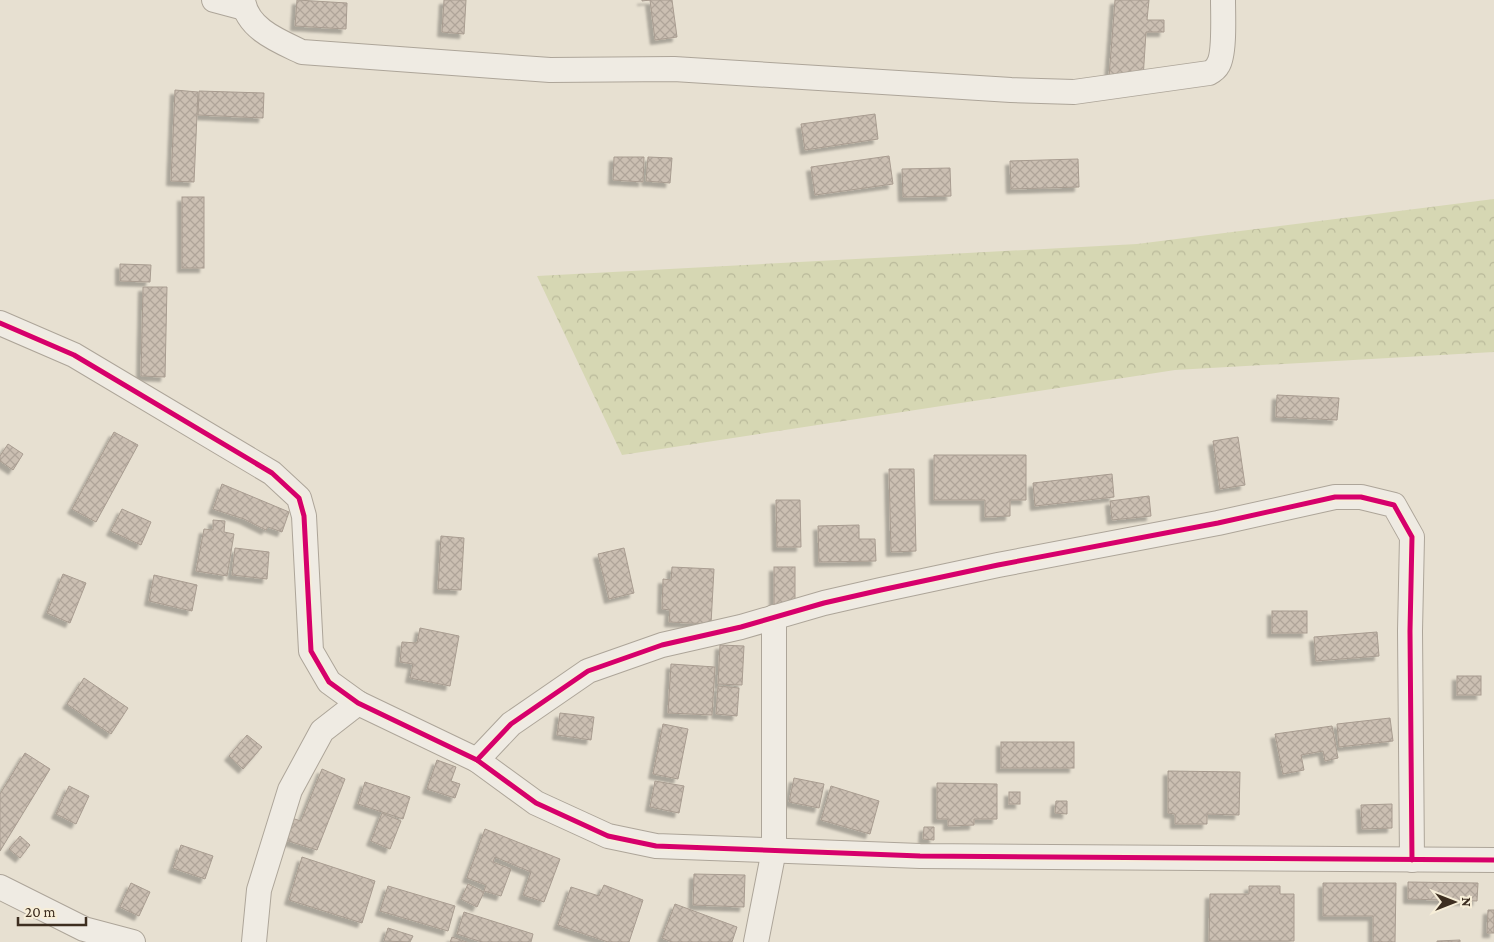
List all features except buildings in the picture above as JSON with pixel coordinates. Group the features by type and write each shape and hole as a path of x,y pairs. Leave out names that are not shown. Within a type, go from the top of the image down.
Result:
{"street":[{"path":"214,0 243,4 251,20 271,37 302,52 550,70 674,68 1011,90 1074,92 1209,73 1214,70 1219,64 1222,55 1223,0"},
{"path":"0,323 74,355 272,473 299,498 304,516 311,651 328,682 358,703 477,760 536,803 608,836 656,846 920,856 1494,860"},
{"path":"477,760 511,724 588,670 662,644 741,627 824,603 998,565 1218,523 1335,497 1361,497 1394,505 1412,537 1410,728 1412,860"},
{"path":"756,942 774,850 774,617"},
{"path":"254,942 258,890 290,790 322,732 358,703"},
{"path":"0,887 82,935 132,942"}],"green space":[{"path":"1494,199 1494,352 1175,370 622,455 537,276 1137,244"}],"cycle path":[{"path":"0,323 74,355 272,473 299,498 304,516 311,651 329,682 358,703 477,760 536,803 608,836 656,846 920,856 1494,860"},
{"path":"477,760 511,724 588,671 662,645 741,627 824,603 998,565 1218,523 1335,497 1361,497 1394,505 1412,537 1410,631 1412,860"}]}
